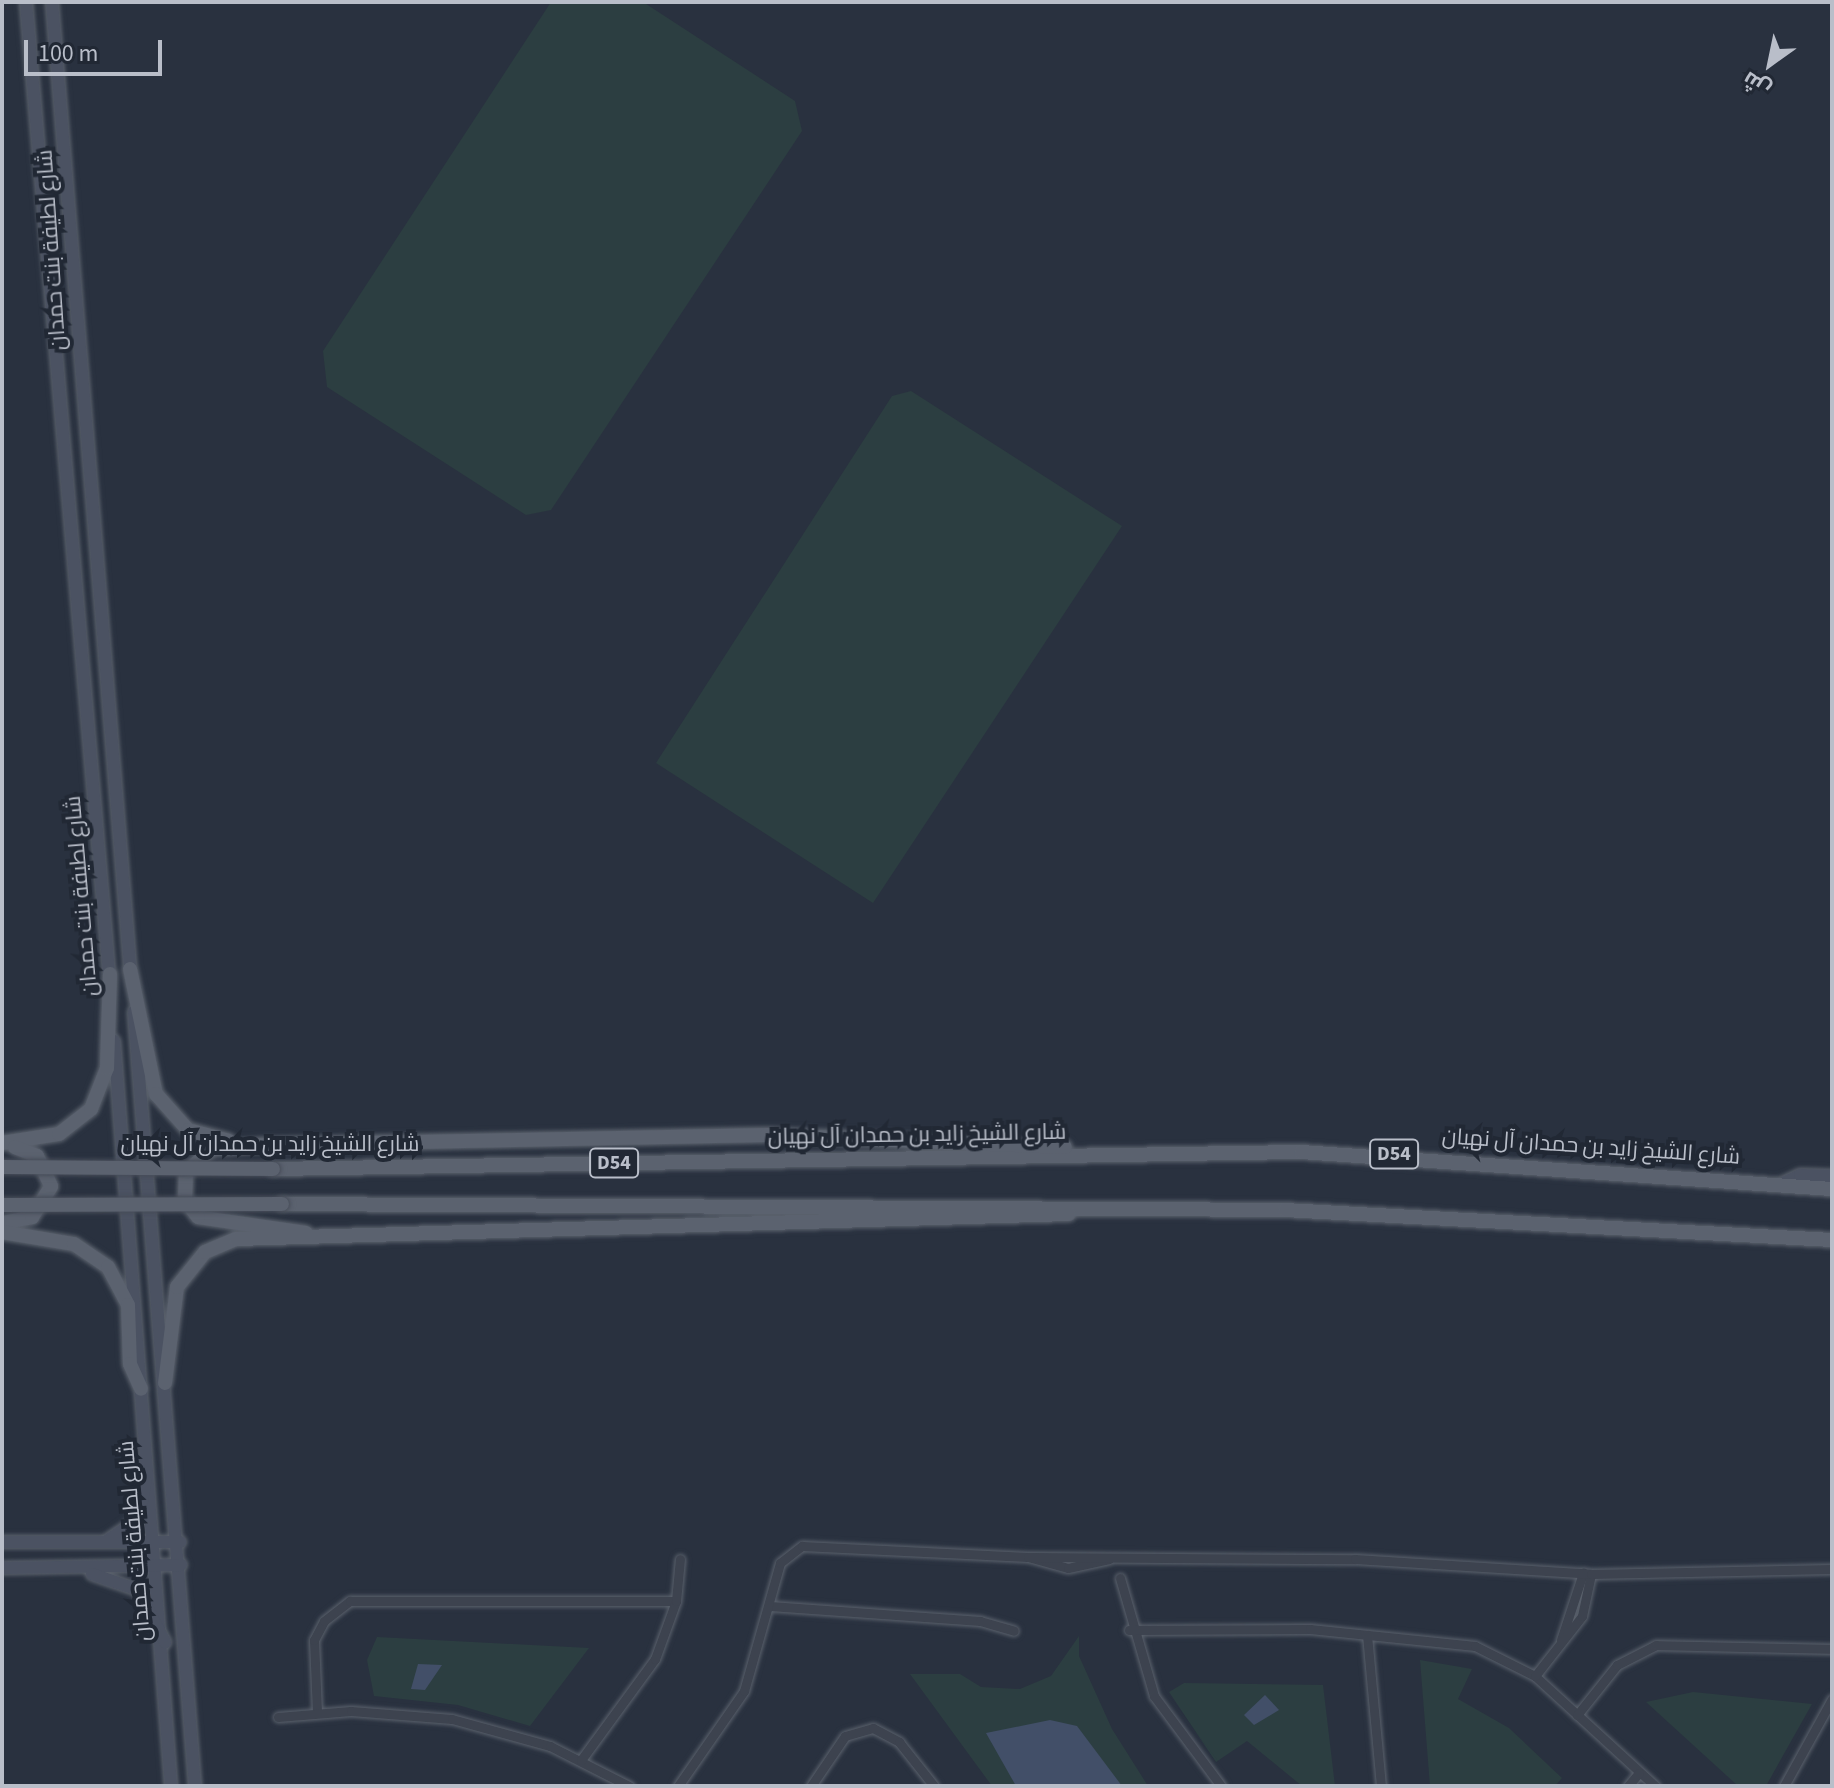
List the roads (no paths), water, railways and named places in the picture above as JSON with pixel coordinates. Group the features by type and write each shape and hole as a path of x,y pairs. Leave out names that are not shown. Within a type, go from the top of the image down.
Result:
{"main road":[{"name":"شارع لطيفة بنت حمدان","path":"26,2 110,974 141,1389 151,1467 165,1642 171,1786"},
{"name":"شارع لطيفة بنت حمدان","path":"52,2 180,1542 195,1786"},
{"path":"130,969 151,1079 164,1108 203,1137 265,1145"},
{"path":"2,1144 59,1134 91,1109 107,1068 110,974"},
{"path":"306,1233 281,1224 209,1222 185,1200 186,1172 201,1154 265,1145 767,1135 1004,1140 1110,1153"},
{"path":"2,1144 37,1156 51,1186 32,1217 2,1223"},
{"name":"شارع الشيخ زايد بن حمدان آل نهيان","path":"2,1167 273,1169 1110,1153 1397,1154 1832,1189"},
{"path":"1779,1185 1800,1175 1832,1176"},
{"name":"D54","path":"2,1205 1098,1207 1460,1214 1832,1240"},
{"path":"165,1383 172,1360 170,1308 188,1268 225,1242 306,1233 1001,1219 1098,1207"},
{"path":"2,1232 74,1244 108,1267 128,1305 130,1364 141,1389"},
{"path":"100,1542 139,1519 151,1467"},
{"path":"2,1542 180,1542"},
{"path":"2,1568 181,1565"},
{"path":"71,1566 138,1590 165,1642"},
{"path":"163,1786 168,1736"}],"street":[{"path":"678,1786 744,1691 780,1563 802,1546 1109,1559 1355,1559 1587,1573 1832,1569"},
{"path":"1028,1557 1068,1568 1109,1559"},
{"path":"581,1760 655,1659 676,1601 680,1559"},
{"path":"1570,1625 1578,1586 1587,1573"},
{"path":"1535,1676 1570,1625 1587,1573"},
{"path":"1120,1578 1129,1630 1166,1717 1221,1786"},
{"path":"317,1712 314,1640 324,1621 350,1601 676,1601"},
{"path":"770,1606 980,1621 1014,1631"},
{"path":"1129,1630 1367,1635 1475,1646 1535,1676 1655,1786"},
{"path":"1367,1635 1381,1786"},
{"path":"1577,1715 1617,1665 1656,1645 1832,1649"},
{"path":"1784,1786 1832,1699"},
{"path":"278,1717 317,1712 452,1719 581,1760 629,1786"},
{"path":"811,1786 845,1736 873,1728 899,1742 934,1786"},
{"path":"1628,1786 1639,1773"}],"water":[{"path":"418,1664 442,1665 425,1690 411,1689"},
{"path":"1265,1695 1279,1710 1254,1725 1244,1715"},
{"path":"1050,1720 1077,1726 1122,1786 1016,1786 986,1733"}]}
